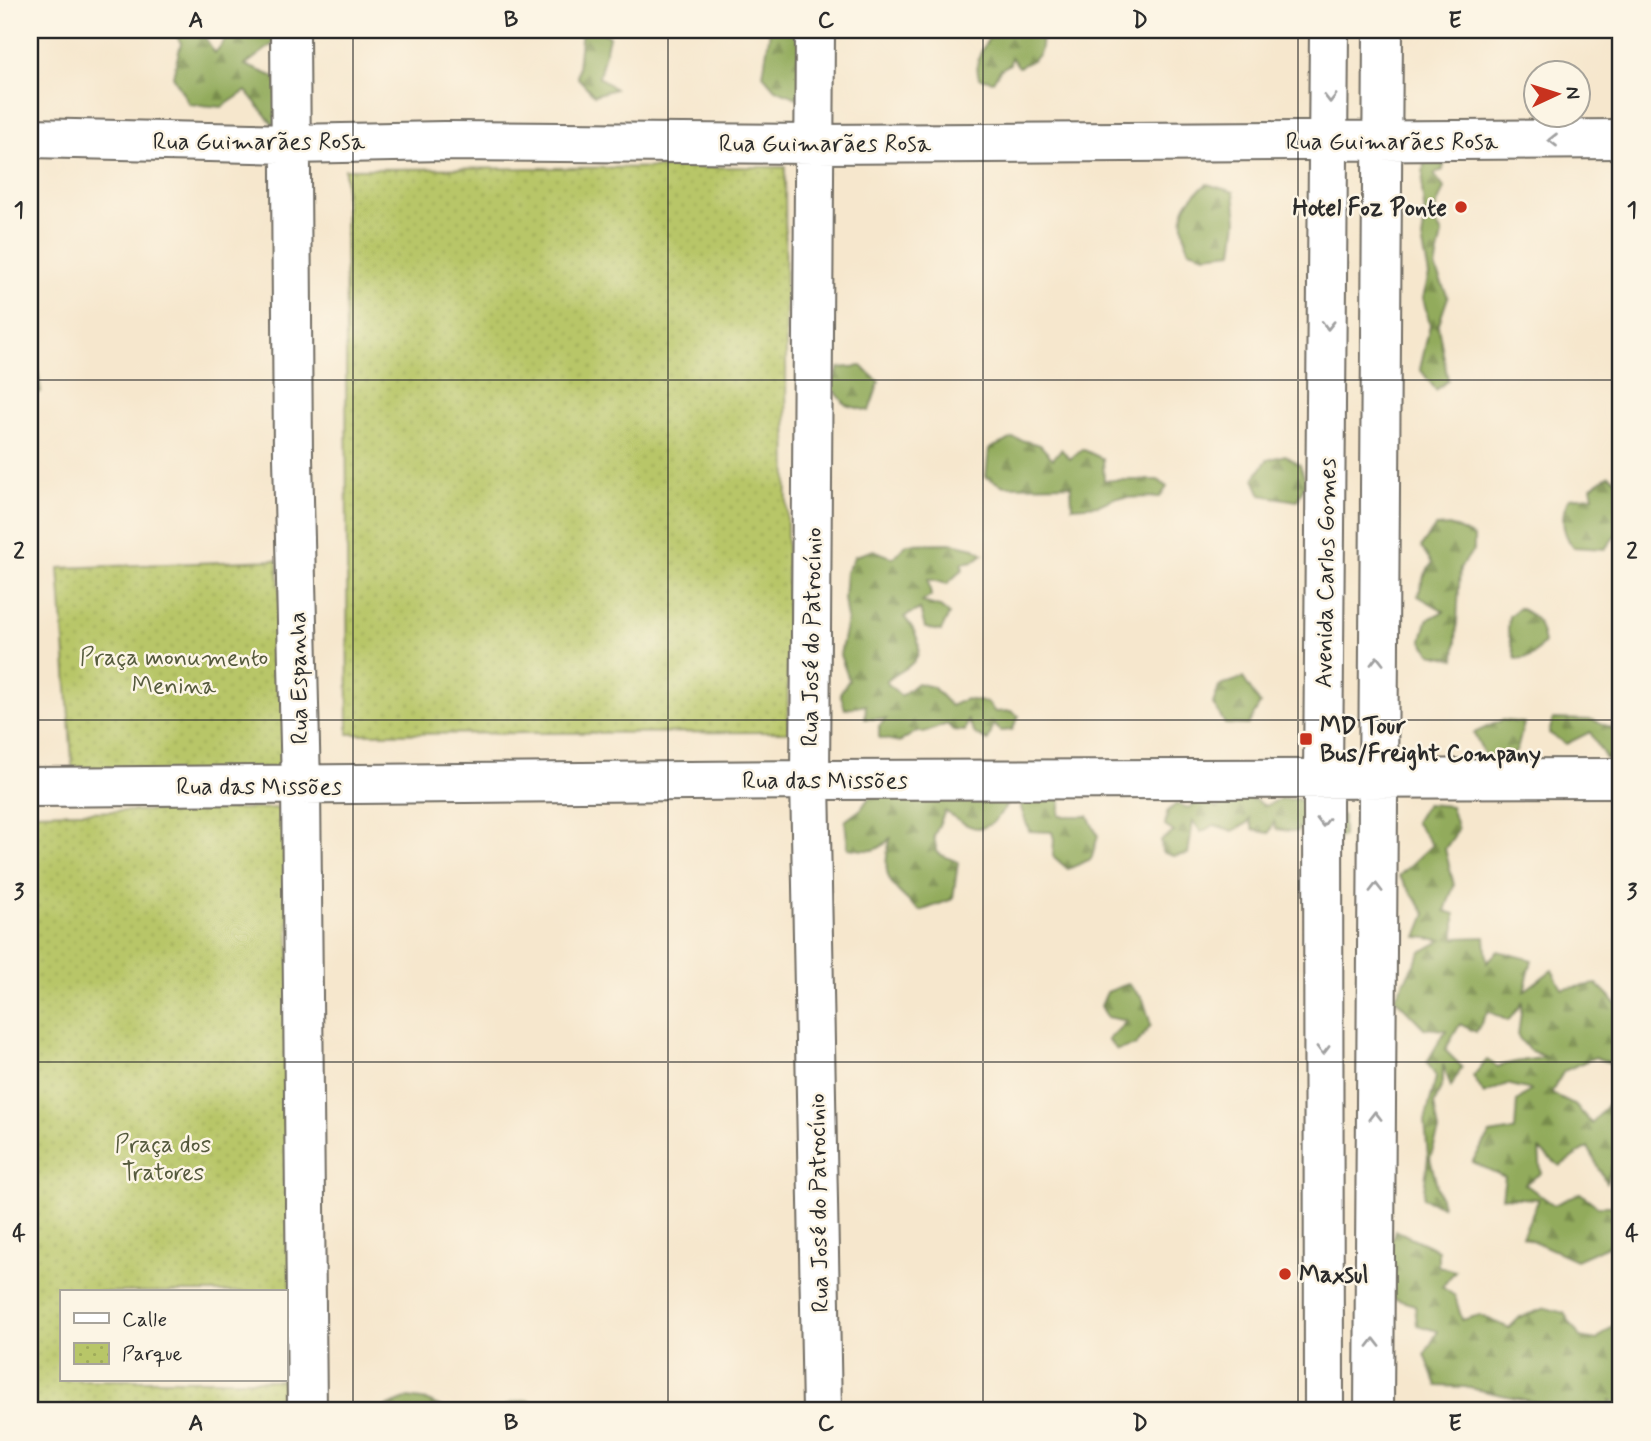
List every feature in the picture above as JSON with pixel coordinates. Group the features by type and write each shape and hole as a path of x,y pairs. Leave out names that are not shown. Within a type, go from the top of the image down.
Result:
{"street":[{"name":"Rua Espanha","path":"290,30 293,457 301,786 307,1411"},
{"name":"Rua José do Patrocínio","path":"815,30 810,780 822,1411"},
{"name":"Avenida Carlos Gomes","path":"1324,1411 1323,780 1329,30"},
{"path":"1374,1411 1382,30"},
{"name":"Rua Guimarães Rosa","path":"30,138 292,144 1621,139"},
{"name":"Rua das Missões","path":"30,787 810,780 1621,778"}],"green space":[{"path":"173,30 200,30 215,53 225,40 228,30 272,30 277,41 245,65 277,78 276,128 246,91 222,107 189,104 173,76 181,43"},
{"path":"582,30 599,30 609,37 599,77 615,89 594,95 577,77"},
{"path":"770,30 820,30 799,99 775,89 763,75"},
{"path":"1009,30 1041,30 1042,44 1039,54 1019,67 1011,57 1010,64 1000,70 993,81 979,78 978,62 989,38 1013,32"},
{"path":"1446,148 1443,170 1434,174 1444,188 1432,217 1442,234 1435,268 1448,297 1438,326 1448,380 1436,390 1420,369 1430,325 1423,298 1429,275 1422,239 1425,216 1422,190 1425,150"},
{"path":"785,167 788,732 348,734 345,169"},
{"path":"1207,184 1234,192 1237,221 1233,252 1205,255 1189,250 1183,229 1183,213 1191,198"},
{"path":"30,353 37,366 41,392 30,395"},
{"path":"861,366 879,382 869,411 846,405 831,386 839,368"},
{"path":"1013,438 1040,445 1053,459 1061,449 1070,459 1082,449 1103,459 1104,480 1158,480 1167,487 1160,497 1114,498 1099,505 1072,507 1071,485 1004,486 986,477 989,449"},
{"path":"1285,455 1300,465 1306,482 1297,501 1261,495 1254,479 1267,460"},
{"path":"1609,475 1621,483 1621,533 1615,536 1605,549 1573,547 1563,523 1569,498 1593,496 1591,487"},
{"path":"1452,526 1474,537 1474,549 1460,568 1455,659 1431,654 1422,641 1427,620 1444,611 1418,596 1424,576 1432,563 1421,547 1435,527"},
{"path":"952,543 974,548 983,554 974,561 961,563 963,569 947,584 928,579 931,596 922,602 940,607 949,614 941,631 925,628 920,609 904,617 917,638 917,656 910,665 886,682 901,696 917,683 933,687 951,706 966,699 988,703 995,712 1011,711 1019,716 1012,730 1000,731 994,724 988,741 975,734 968,720 965,731 953,730 947,724 924,733 917,731 900,742 879,738 879,726 886,719 865,719 866,705 845,709 840,693 849,680 840,655 847,620 844,598 846,572 855,556 874,550 893,558 907,544"},
{"name":"Praça monumento Menina","path":"277,560 296,776 73,777 59,568"},
{"path":"1519,608 1537,621 1544,643 1531,657 1516,659 1508,632 1509,616"},
{"path":"1243,678 1260,704 1248,725 1225,724 1213,704 1219,686"},
{"path":"1553,719 1593,720 1612,728 1621,719 1621,758 1606,759 1590,732 1566,744 1549,733"},
{"path":"1502,720 1524,723 1517,750 1504,765 1487,760 1474,733"},
{"path":"1024,783 1061,799 1059,816 1088,816 1098,836 1091,859 1068,869 1053,856 1052,832 1029,831 1021,808"},
{"path":"1002,787 1006,806 991,823 978,828 963,823 945,811 934,836 937,853 958,862 953,899 920,911 894,887 886,862 891,837 877,849 848,848 845,821 861,809 872,793"},
{"path":"1239,798 1256,800 1265,806 1280,799 1298,799 1314,809 1343,816 1343,836 1330,843 1311,818 1297,832 1276,829 1274,822 1269,833 1253,830 1250,819 1248,823 1233,831 1214,825 1201,832 1193,821 1188,854 1173,856 1162,852 1161,840 1174,832 1165,826 1167,812 1176,804 1189,808 1201,799 1217,808"},
{"path":"1426,804 1451,806 1458,830 1445,849 1454,885 1445,911 1455,914 1455,938 1485,937 1487,963 1498,951 1532,960 1524,991 1552,970 1562,989 1597,984 1621,1008 1621,1067 1595,1057 1564,1071 1551,1093 1574,1104 1592,1124 1608,1104 1621,1104 1621,1145 1606,1182 1588,1147 1560,1166 1539,1150 1541,1173 1525,1184 1554,1205 1580,1193 1597,1206 1621,1206 1621,1240 1576,1260 1522,1236 1539,1199 1502,1197 1505,1177 1472,1162 1490,1134 1515,1130 1517,1101 1531,1090 1507,1084 1484,1094 1473,1076 1487,1060 1498,1067 1545,1057 1529,1050 1518,1037 1522,1003 1508,1021 1488,1011 1476,1032 1460,1024 1445,1050 1462,1067 1451,1087 1443,1064 1443,1082 1434,1104 1439,1131 1430,1158 1442,1206 1423,1198 1428,1157 1425,1121 1436,1077 1427,1062 1446,1030 1424,1028 1395,998 1421,952 1442,940 1417,937 1426,914 1399,876 1432,845 1415,822"},
{"name":"Praça dos Tratores","path":"285,808 304,1411 30,1411 30,813"},
{"path":"1128,984 1143,999 1151,1025 1136,1045 1117,1050 1108,1040 1127,1021 1107,1017 1101,1006 1107,992"},
{"path":"1395,1230 1438,1250 1438,1266 1455,1271 1442,1287 1455,1296 1462,1320 1480,1315 1509,1328 1520,1317 1546,1308 1564,1313 1580,1337 1597,1340 1621,1319 1621,1409 1611,1400 1610,1411 1480,1411 1482,1406 1510,1410 1535,1402 1465,1387 1437,1386 1425,1354 1438,1331 1417,1325 1415,1305 1394,1299 1379,1279"},
{"path":"408,1398 428,1401 449,1411 380,1411"},
{"path":"527,1400 542,1408 561,1405 570,1411 501,1411 507,1404"}],"place":[{"name":"Hotel Foz Ponte","path":"1461,207"},
{"name":"MD Tour Bus/Freight Company","path":"1306,739"},
{"name":"Maxsul","path":"1285,1274"}]}
